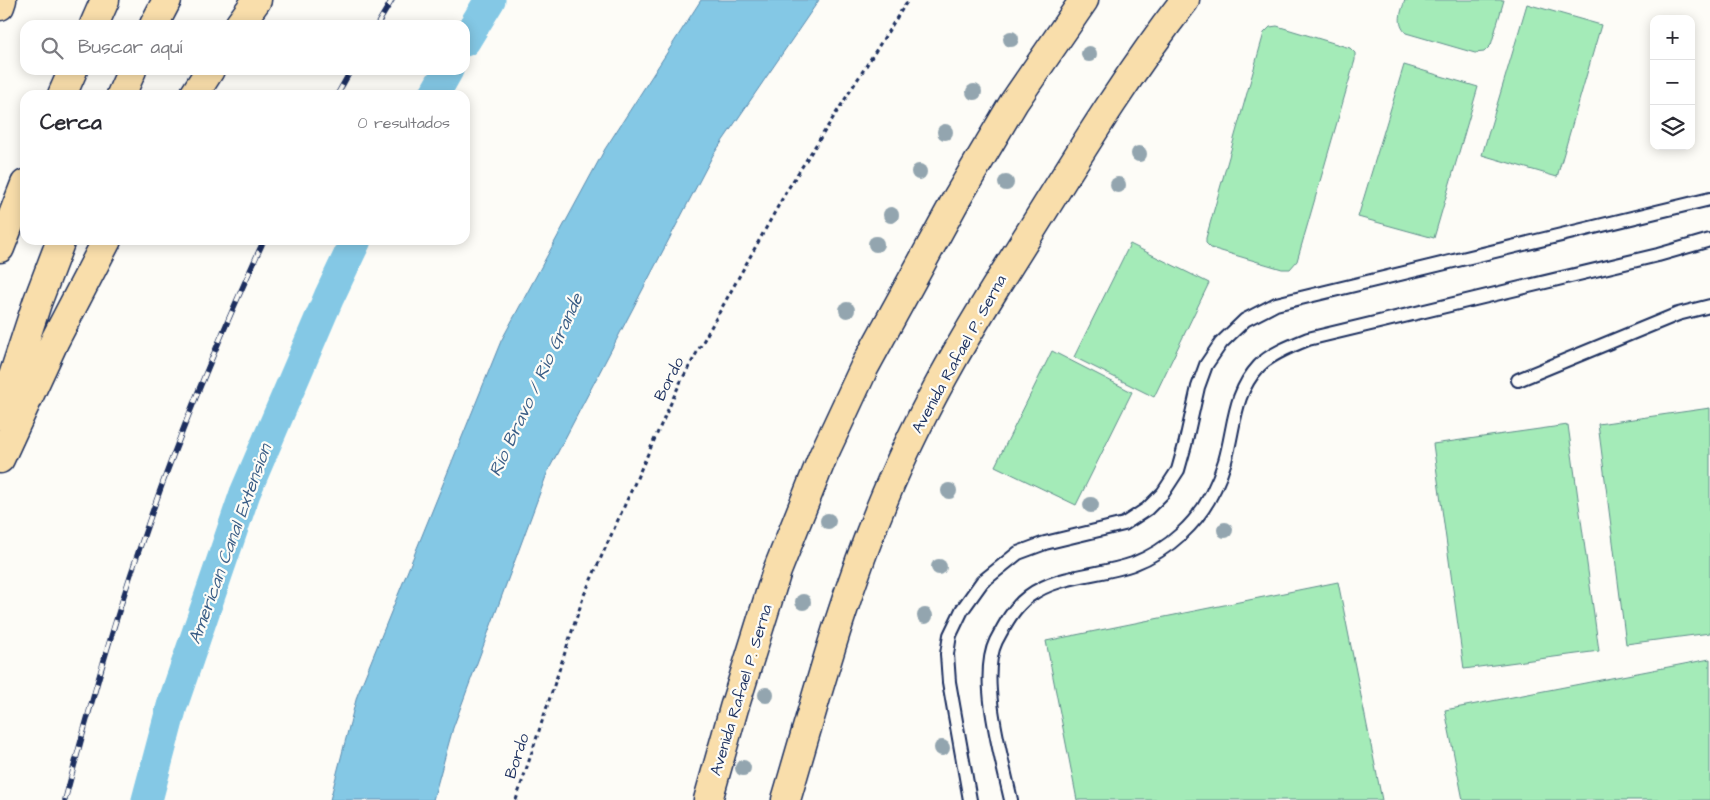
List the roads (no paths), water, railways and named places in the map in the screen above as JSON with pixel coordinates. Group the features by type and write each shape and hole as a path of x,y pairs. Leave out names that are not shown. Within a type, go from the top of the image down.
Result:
{"highway":[{"path":"0,6 2,0"},
{"path":"96,20 105,0"},
{"path":"157,20 167,0"},
{"path":"243,20 257,0"},
{"name":"Avenida Rafael P. Serna","path":"708,800 736,700 777,571 823,456 864,368 956,198 1014,102 1084,0"},
{"name":"Avenida Rafael P. Serna","path":"786,800 846,600 884,499 928,403 974,322 1106,110 1185,0"},
{"path":"64,90 71,75"},
{"path":"123,90 130,75"},
{"path":"197,90 207,75"},
{"path":"0,248 20,197"},
{"path":"0,416 37,303 59,245"},
{"path":"0,459 55,340 104,245"}],"lane":[{"path":"970,800 949,682 946,654 950,635 962,610 982,582 1018,553 1045,543 1124,524 1147,509 1163,493 1178,470 1198,387 1206,365 1221,344 1245,320 1276,304 1710,199"},
{"path":"1011,800 991,706 989,680 989,663 995,644 1009,616 1029,596 1051,584 1133,564 1162,550 1182,533 1202,510 1216,488 1225,460 1235,409 1244,386 1260,365 1284,349 1308,339 1658,255 1710,240"},
{"path":"1518,380 1678,314 1710,306"}],"water":[{"name":"Río Bravo / Rio Grande","path":"701,0 819,0 713,155 548,471 453,728 433,800 330,800 357,696 501,341 605,149"}],"waterway":[{"name":"American Canal Extension","path":"470,33 490,0"},
{"name":"American Canal Extension","path":"437,90 445,75"},
{"name":"American Canal Extension","path":"147,800 172,706 245,493 329,297 354,245"}],"railway":[{"path":"380,20 392,0"},
{"path":"340,90 348,75"},
{"path":"65,800 108,645 166,473 197,395 262,245"}]}
